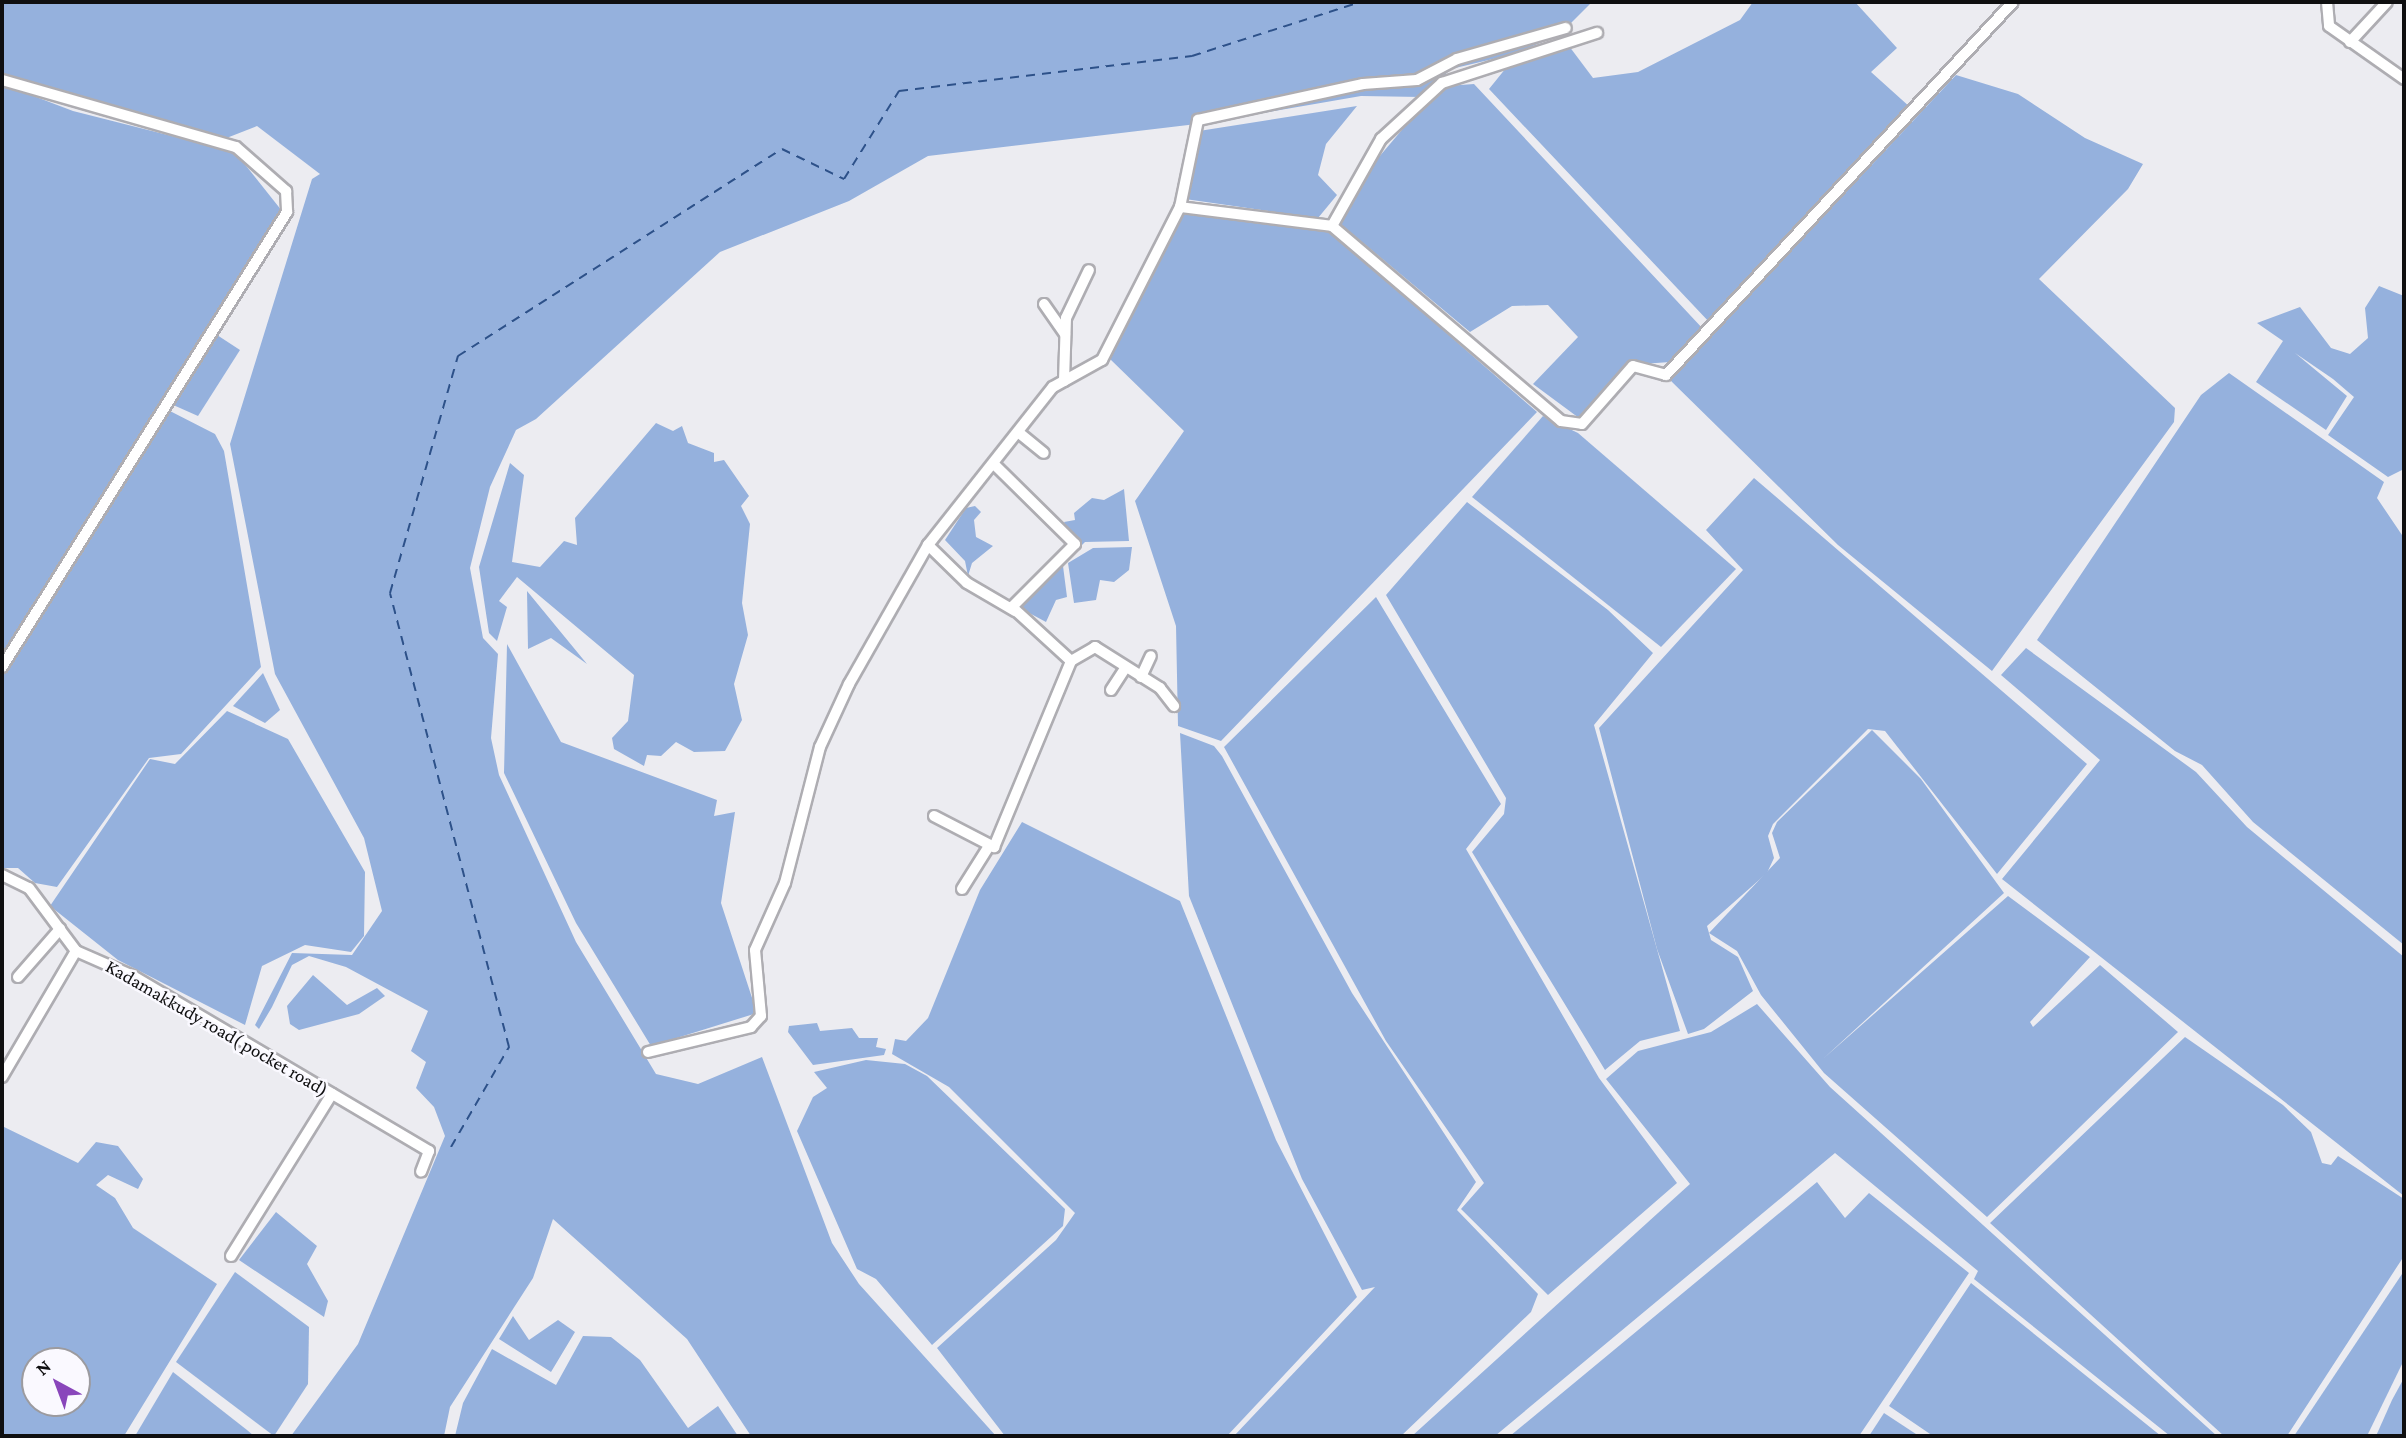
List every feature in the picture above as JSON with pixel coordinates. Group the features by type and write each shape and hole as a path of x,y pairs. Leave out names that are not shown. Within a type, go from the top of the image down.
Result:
{"street":[{"path":"1180,207 1332,226 1561,421 1582,424 1633,366 1666,375 2013,2"},
{"path":"2327,2 2329,26 2404,79"},
{"path":"2350,42 2387,2"},
{"path":"648,1052 751,1027 761,1016 755,950 785,883 820,747 928,545 1018,432 1064,381 1102,360 1180,207 1198,120 1363,84 1417,80 1457,59 1566,28"},
{"path":"1332,226 1381,139 1442,83 1597,33"},
{"path":"2,80 236,147 286,191 287,212 2,667"},
{"path":"1064,381 1065,334 1089,270"},
{"path":"1044,304 1065,334"},
{"path":"1018,432 1044,453"},
{"path":"993,463 1075,544 1014,602 1015,611"},
{"path":"928,545 967,583 1046,632 1071,661"},
{"path":"934,816 994,847 1014,807 1071,661 1089,645 1141,677 1174,706"},
{"path":"1141,677 1151,656"},
{"path":"1111,690 1126,667"},
{"path":"962,889 989,846"},
{"path":"2,875 29,888 80,952"},
{"path":"18,977 60,929"},
{"path":"25,1056 80,952"},
{"path":"2,1077 80,952"},
{"name":"Kadamakkudy road( pocket road)","path":"80,952 133,976 429,1151 421,1172"},
{"path":"231,1256 332,1094"}],"water":[{"path":"2,2 1592,2 1559,35 1514,54 1451,69 1421,97 1361,96 1205,123 928,156 849,201 720,252 536,419 516,430 490,487 470,568 483,638 498,654 491,738 499,775 576,942 656,1074 698,1084 762,1057 832,1243 859,1284 996,1436 751,1436 687,1339 553,1219 533,1278 450,1407 444,1436 291,1436 358,1344 445,1136 434,1107 416,1088 426,1062 411,1051 428,1011 346,967 309,956 292,965 259,1029 255,1025 292,953 352,955 382,911 364,838 275,674 230,444 312,179 320,174 257,126 224,139 2,75"},
{"path":"1753,2 1855,2 1897,48 1871,72 1911,108 1711,324 1489,89 1506,68 1569,46 1593,78 1638,72 1740,20"},
{"path":"1956,75 2018,94 2085,138 2143,164 2128,189 2039,279 2175,408 2174,422 1992,671 1838,545 1670,380"},
{"path":"2,84 73,111 235,152 282,211 2,660"},
{"path":"1474,84 1704,330 1670,362 1628,365 1579,418 1533,384 1578,337 1548,305 1512,306 1470,332 1338,222 1373,164 1429,98 1447,86"},
{"path":"1357,106 1326,144 1318,175 1337,195 1318,218 1185,199 1199,131"},
{"path":"1185,212 1331,232 1537,412 1221,741 1178,726 1176,626 1135,501 1184,431 1110,359"},
{"path":"2379,286 2404,296 2404,469 2388,477 2328,435 2354,397 2333,379 2295,353 2347,396 2326,430 2256,382 2283,341 2257,323 2300,307 2331,348 2350,354 2368,338 2365,308"},
{"path":"214,333 240,350 198,416 171,404"},
{"path":"2229,373 2384,482 2377,498 2404,538 2404,945 2253,822 2202,765 2175,751 2037,640 2201,395"},
{"path":"168,410 215,434 224,451 261,667 181,754 149,758 57,887 35,883 18,868 2,868 2,672"},
{"path":"1543,416 1578,433 1736,569 1661,647 1472,497"},
{"path":"656,423 673,431 682,426 688,443 714,453 714,462 724,460 749,496 741,506 750,524 742,603 748,635 734,684 742,720 725,751 694,752 676,742 661,756 647,755 644,766 614,749 612,738 628,721 634,675 517,577 499,601 507,607 497,641 489,633 479,567 510,463 524,475 512,562 540,567 564,541 577,545 575,518"},
{"path":"1754,478 2087,764 1997,874 1885,731 1868,729 1773,824 1768,836 1774,858 1767,873 1707,926 1711,940 1738,957 1753,991 1704,1029 1688,1034 1657,949 1599,728 1743,570 1706,530"},
{"path":"1124,489 1129,541 1085,542 1077,550 1064,522 1075,520 1074,513 1092,498 1104,500"},
{"path":"1467,502 1608,610 1653,653 1594,725 1680,1031 1640,1041 1605,1070 1472,852 1504,814 1506,798 1386,595"},
{"path":"975,506 981,512 974,520 976,537 993,546 972,563 968,576 965,561 945,540 966,508"},
{"path":"1132,547 1129,570 1114,582 1100,580 1096,600 1074,603 1068,563 1093,548"},
{"path":"1055,563 1063,566 1067,597 1056,600 1046,622 1018,607"},
{"path":"527,591 587,664 551,638 528,649"},
{"path":"1376,597 1501,804 1466,849 1599,1078 1677,1183 1548,1295 1461,1209 1484,1183 1386,1041 1224,747"},
{"path":"507,644 561,742 717,800 714,816 735,812 721,903 757,1013 651,1046 576,923 504,773"},
{"path":"2026,648 2196,772 2247,827 2404,957 2404,1196 2002,879 2100,760 2001,675"},
{"path":"263,673 280,710 265,723 233,706"},
{"path":"227,711 288,739 365,872 364,936 351,952 305,945 262,966 245,1025 118,960 50,906 150,759 175,764"},
{"path":"1872,730 1921,779 2004,893 1824,1058 2008,896 2090,957 2030,1022 2033,1027 2100,965 2178,1032 1987,1217 1824,1073 1761,995 1737,951 1709,933 1780,858 1772,833 1777,822"},
{"path":"1180,733 1214,746 1222,756 1352,993 1476,1182 1457,1210 1538,1294 1531,1312 1401,1436 1234,1436 1375,1287 1362,1290 1302,1179 1189,896"},
{"path":"1022,822 1180,901 1276,1140 1357,1297 1227,1436 1005,1436 937,1348 1056,1240 1075,1213 949,1087 892,1054 895,1039 906,1041 928,1018 980,890"},
{"path":"313,975 347,1005 377,988 385,996 359,1014 299,1030 290,1024 287,1006"},
{"path":"1757,1004 1830,1087 2217,1436 2170,1436 1974,1279 1978,1271 1835,1153 1495,1436 1412,1436 1690,1184 1606,1079 1638,1051 1711,1032"},
{"path":"817,1023 820,1031 852,1028 859,1038 878,1038 876,1047 886,1049 884,1055 813,1065 788,1032 789,1026"},
{"path":"2185,1037 2283,1105 2311,1132 2322,1163 2331,1165 2338,1156 2404,1199 2404,1256 2287,1436 2224,1436 1990,1223"},
{"path":"866,1060 905,1064 927,1076 1065,1209 1063,1226 932,1345 876,1279 857,1269 797,1131 813,1097 827,1088 814,1072"},
{"path":"2,1126 78,1163 96,1142 118,1146 143,1179 138,1189 108,1175 96,1185 115,1198 133,1228 217,1284 124,1436 2,1436"},
{"path":"1817,1182 1845,1218 1869,1193 1969,1273 1859,1436 1510,1436"},
{"path":"276,1212 317,1246 307,1264 328,1301 324,1317 239,1260"},
{"path":"2404,1271 2404,1360 2367,1436 2294,1436"},
{"path":"235,1272 309,1327 308,1384 274,1436 176,1362"},
{"path":"1971,1283 2161,1436 1933,1436 1889,1406"},
{"path":"513,1316 529,1340 558,1320 575,1332 551,1372 499,1339"},
{"path":"583,1336 611,1337 640,1360 688,1428 718,1406 738,1436 455,1436 463,1403 492,1349 556,1385"},
{"path":"173,1372 247,1430 254,1436 135,1436"},
{"path":"2404,1378 2404,1436 2376,1436 2392,1400"},
{"path":"1884,1413 1919,1436 1869,1436"}],"ferry route":[{"path":"451,1147 509,1047 390,593 458,356 782,149 844,179 899,91 1192,56 1360,2"}]}
